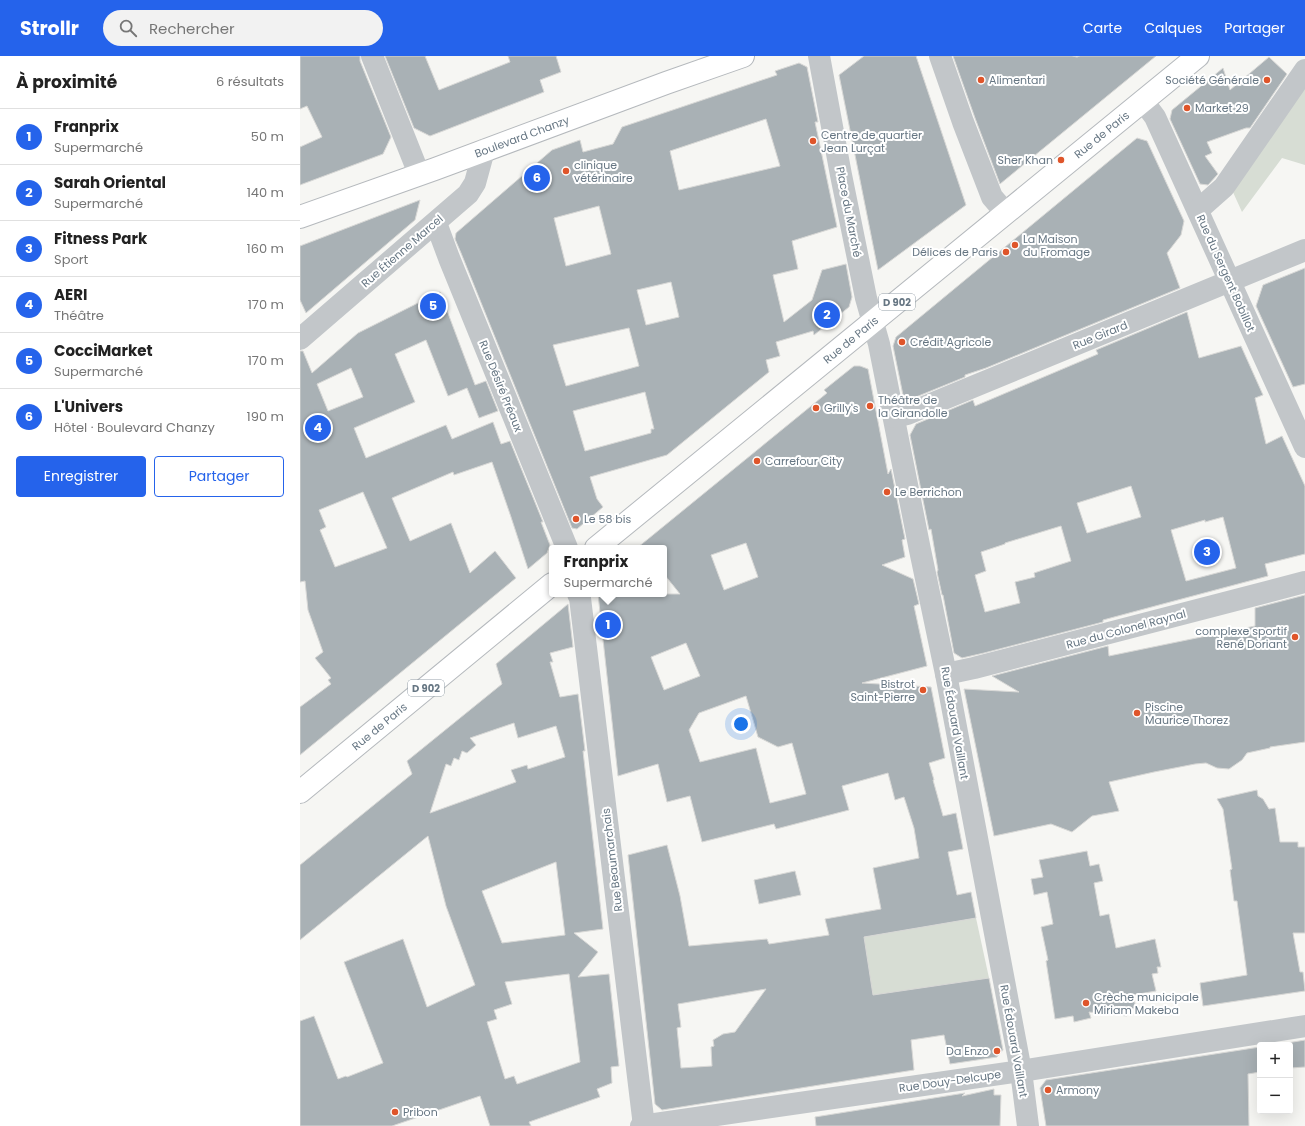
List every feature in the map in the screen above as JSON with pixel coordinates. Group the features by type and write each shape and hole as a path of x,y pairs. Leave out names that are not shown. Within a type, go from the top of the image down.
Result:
{"main road":[{"name":"Boulevard Chanzy","path":"300,217 743,56"},
{"name":"Rue de Paris","path":"600,545 1005,212 1198,56"},
{"name":"Rue de Paris","path":"300,792 549,586"}],"street":[{"path":"372,56 419,174"},
{"name":"Place du Marché","path":"819,56 841,175 872,321"},
{"path":"940,56 963,122 992,197 1005,212"},
{"path":"1198,210 1224,187 1305,70"},
{"name":"Rue du Sergent Bobillot","path":"1143,101 1155,117 1305,447"},
{"name":"Rue Étienne Marcel","path":"300,339 468,194 475,183 484,150"},
{"name":"Rue Désiré Préaux","path":"436,223 566,545"},
{"name":"Rue Girard","path":"894,417 914,411 1305,250"},
{"name":"Rue Édouard Vaillant","path":"872,321 879,344 946,674 1021,1071 1028,1126"},
{"name":"Rue du Colonel Raynal","path":"946,674 1305,582"},
{"name":"Rue Beaumarchais","path":"579,597 643,1126"},
{"name":"Rue Douy-Delcupe","path":"643,1126 1021,1071 1305,1026"}],"shaded area":[{"path":"1305,87 1305,165 1282,158 1242,212 1232,190"},
{"path":"976,918 989,978 835,1001 864,937"}],"building":[{"path":"300,56 360,56 360,61 391,137 383,154 300,185 300,147 322,137 307,106 300,109"},
{"path":"385,56 425,56 439,90 510,62 508,56 556,56 561,72 540,80 544,92 430,136 414,128"},
{"path":"864,56 916,56 966,205 878,270 839,75"},
{"path":"953,56 1077,57 1156,56 1000,184"},
{"path":"1269,57 1287,74 1250,128 1246,128 1207,142 1212,153 1205,156 1218,174 1208,185 1200,184 1170,119 1172,110 1223,68 1230,90"},
{"path":"799,63 807,67 818,122 815,122 837,227 792,241 798,269 773,275 784,322 812,300 822,270 846,264 852,297 849,307 814,335 813,331 776,342 780,356 766,360 769,372 667,455 590,477 597,499 603,507 577,529 572,528 455,239 456,233 552,150 580,140 583,152 613,144 622,127 777,75 775,71","holes":["766,119 780,166 679,190 670,151","599,206 611,254 566,266 554,218","671,282 679,317 646,325 637,290","629,328 639,366 566,386 553,345","645,392 654,429 651,429 651,433 585,451 573,411"]},
{"path":"1137,138 1147,141 1184,221 1181,235 1167,253 1180,288 986,368 965,375 965,377 911,399 903,395 893,346 896,337"},
{"path":"420,200 415,220 306,313 300,300 300,246"},
{"path":"1305,268 1305,384 1293,387 1256,306 1263,285"},
{"path":"440,292 475,385 486,381 498,411 479,418 467,388 448,396 426,340 395,354 415,402 354,428 366,458 446,425 452,439 493,422 501,444 510,441 543,522 541,522 550,545 547,553 528,569 492,462 454,475 453,472 392,498 410,541 451,523 470,573 495,551 516,578 300,755 300,707 331,684 328,680 331,678 315,658 323,652 308,610 305,581 300,582 300,351 303,351 312,373 358,333","holes":["351,368 363,397 328,411 317,384","363,492 387,548 335,567 320,530 326,527 319,510"]},
{"path":"1187,312 1199,358 1241,346 1263,395 1255,398 1266,444 1282,436 1305,486 1305,554 1265,564 1268,576 1103,620 1103,622 962,658 954,653 937,572 938,570 931,529 929,530 910,435 916,424 973,400 975,406 1098,354 1096,350","holes":["1131,486 1141,517 1087,533 1077,503","1223,517 1236,568 1186,581 1171,530 1205,520 1205,522","1061,526 1071,561 1034,573 1035,577 1015,582 1020,603 985,612 975,575 986,571 981,552"]},
{"path":"854,366 860,366 868,369 888,474 891,469 905,539 902,540 905,557 882,565 913,579 919,604 914,606 927,666 862,683 931,687 945,758 929,763 943,816 956,813 963,849 948,852 957,895 971,892 976,918 864,937 873,995 989,978 1003,1050 997,1057 950,1064 944,1035 911,1040 914,1070 662,1110 655,1104 628,855 667,845 680,896 689,946 767,939 769,944 829,935 825,919 881,909 873,868 919,858 914,828 904,797 895,800 888,773 842,786 849,810 776,829 774,824 702,842 690,796 667,802 658,764 618,776 598,597 667,597 667,594 680,594 667,578 667,545 641,545 827,393 824,390","holes":["746,543 758,577 724,590 711,555","686,643 700,676 664,690 651,657","746,696 758,737 778,747 792,743 806,794 770,803 756,748 700,762 689,730 699,713","766,989 735,1032 723,1034 713,1040 714,1046 711,1047 712,1066 681,1068 677,1028 681,1027 678,1004"]},
{"name":"Piscine Maurice Thorez","path":"1305,595 1305,742 1270,747 1247,753 1242,760 1229,769 1217,768 1206,763 1195,764 1109,782 1119,811 1092,816 1072,832 1051,824 994,836 964,689 1019,692 992,676 1108,646 1109,656 1255,626 1255,608"},
{"path":"568,604 573,647 550,653 553,662 550,662 560,697 578,694 603,929 574,933 598,952 578,977 609,974 619,1066 611,1067 612,1083 597,1089 600,1097 529,1122 531,1126 490,1126 480,1096 392,1126 300,1126 300,1021 314,1016 338,1079 383,1063 344,962 403,939 427,1007 475,985 446,906 428,836 300,940 300,865 412,774 407,761 502,684 496,664","holes":["514,723 518,738 556,726 565,757 528,769 527,765 511,770 516,782 430,813 446,764 451,766 454,758 459,760 462,751 467,753 476,745 470,738","556,862 565,935 502,943 482,891","569,974 580,1062 517,1084 514,1076 505,1079 487,1022 497,1019 494,1010 512,1004 505,982"]},
{"path":"1257,790 1258,796 1263,799 1269,809 1275,808 1280,842 1298,842 1298,847 1305,847 1305,933 1293,933 1300,972 1303,972 1305,991 1203,1006 1200,983 1247,975 1237,901 1234,901 1230,870 1232,869 1223,809 1217,799"},
{"path":"1087,851 1090,866 1099,864 1103,881 1094,883 1100,916 1109,914 1116,948 1155,939 1161,967 1157,967 1158,973 1152,974 1156,991 1133,995 1136,1008 1128,1010 1127,1016 1089,1012 1091,1018 1074,1022 1073,1016 1055,1019 1046,961 1048,960 1041,927 1053,924 1047,892 1034,895 1031,879 1043,877 1039,860"},
{"path":"795,871 801,895 759,904 754,880"},
{"path":"1305,1040 1305,1067 1293,1068 1293,1042"},
{"path":"1257,1047 1257,1072 1248,1074 1249,1126 1046,1126 1040,1088 1046,1080"},
{"path":"994,1089 994,1095 1001,1095 1000,1126 816,1126 815,1117 965,1093 962,1096"}],"place":[{"name":"Alimentari","path":"981,80"},
{"name":"Société Générale","path":"1267,80"},
{"name":"Market 29","path":"1187,108"},
{"name":"Centre de quartier Jean Lurçat","path":"813,141"},
{"name":"Sher Khan","path":"1061,160"},
{"name":"clinique vétérinaire","path":"566,171"},
{"name":"L'Univers","path":"537,178"},
{"name":"La Maison du Fromage","path":"1015,245"},
{"name":"Délices de Paris","path":"1006,252"},
{"name":"CocciMarket","path":"433,306"},
{"name":"Sarah Oriental","path":"827,315"},
{"name":"Crédit Agricole","path":"902,342"},
{"name":"Théâtre de la Girandolle","path":"870,406"},
{"name":"Grilly's","path":"816,408"},
{"name":"AERI","path":"318,428"},
{"name":"Carrefour City","path":"757,461"},
{"name":"Le Berrichon","path":"887,492"},
{"name":"Le 58 bis","path":"576,519"},
{"name":"Fitness Park","path":"1207,552"},
{"name":"Franprix","path":"608,625"},
{"name":"complexe sportif René Doriant","path":"1295,637"},
{"name":"Bistrot Saint-Pierre","path":"923,690"},
{"name":"Piscine Maurice Thorez","path":"1137,713"},
{"name":"Crèche municipale Miriam Makeba","path":"1086,1003"},
{"name":"Da Enzo","path":"997,1051"},
{"name":"Armony","path":"1048,1090"},
{"name":"Pribon","path":"395,1112"}]}
